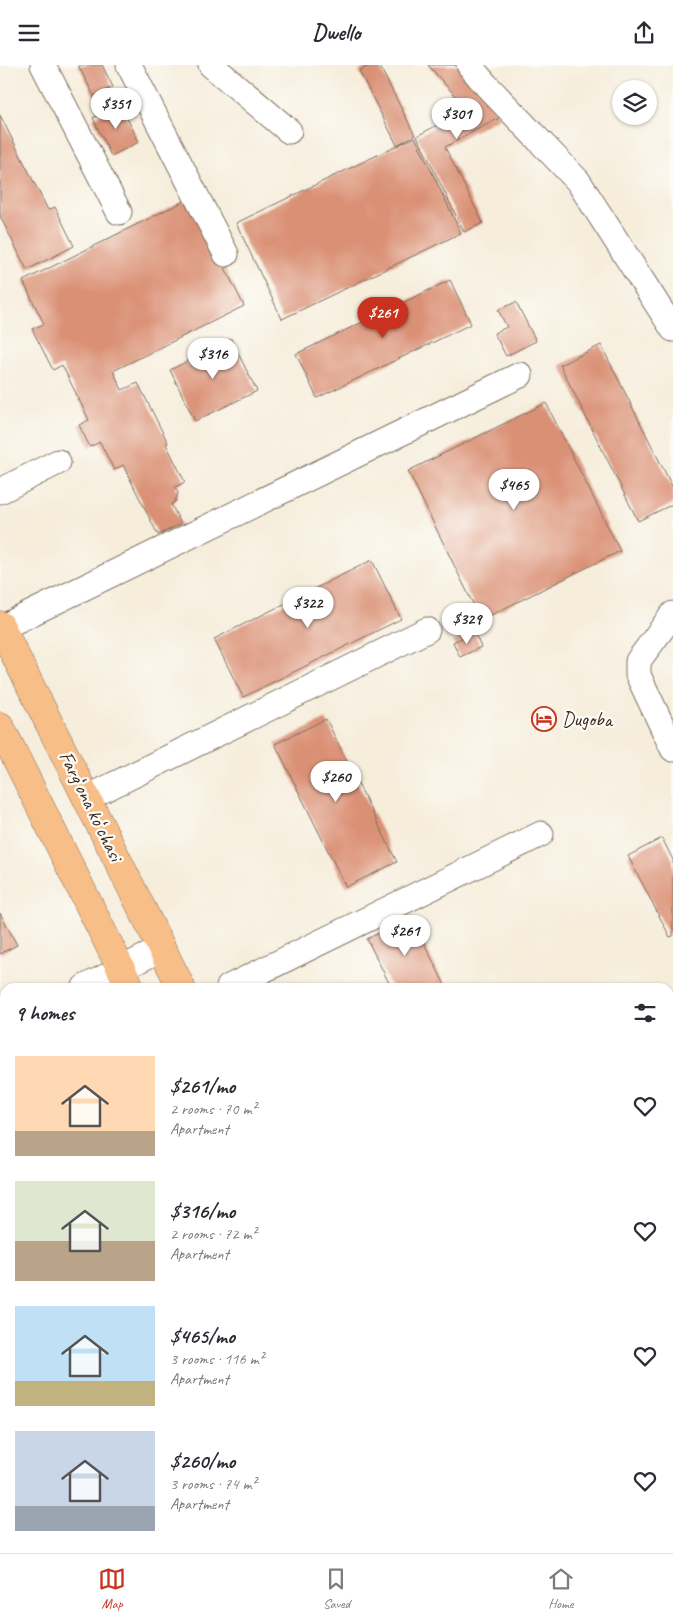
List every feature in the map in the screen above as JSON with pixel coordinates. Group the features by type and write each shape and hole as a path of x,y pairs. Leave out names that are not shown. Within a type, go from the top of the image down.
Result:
{"main road":[{"name":"Fargʻona koʻchasi","path":"1,627 179,983"},
{"path":"0,726 126,979"}],"street":[{"path":"43,65 119,212"},
{"path":"129,65 226,255"},
{"path":"211,65 289,131"},
{"path":"479,69 578,181 673,329"},
{"path":"1,627 520,375"},
{"path":"0,491 58,462"},
{"path":"673,614 638,661 638,675 673,749"},
{"path":"87,798 427,630"},
{"path":"237,983 541,834"},
{"path":"106,983 126,979 161,949"}],"building":[{"path":"78,65 102,65 113,87 94,96"},
{"path":"371,65 379,65 415,135 397,145 359,71"},
{"path":"428,65 458,65 488,98 499,118 445,147 483,223 464,232 417,136 467,109"},
{"path":"120,104 139,142 111,156 93,118"},
{"path":"0,115 48,210 55,207 74,246 27,270 0,216"},
{"path":"415,137 461,233 282,319 236,223"},
{"path":"190,198 244,306 113,371 122,390 138,383 185,482 175,487 178,493 175,502 171,504 181,524 158,535 123,465 114,470 100,442 90,447 79,425 89,420 62,365 53,370 32,329 44,324 23,281"},
{"path":"450,280 471,324 317,398 296,354"},
{"path":"516,302 536,341 506,356 494,333 507,327 498,310"},
{"path":"231,339 257,391 195,421 170,370"},
{"path":"601,345 673,488 673,504 638,521 560,365"},
{"path":"546,403 620,551 481,620 408,471"},
{"path":"372,560 401,619 243,697 214,639"},
{"path":"474,632 481,647 460,657 453,642"},
{"path":"326,719 397,862 346,887 275,744"},
{"path":"662,838 673,860 673,936 670,937 628,856"},
{"path":"0,913 17,945 0,954"},
{"path":"411,917 444,983 389,983 367,939"}],"place":[{"name":"Dugoba","path":"544,719"}]}
